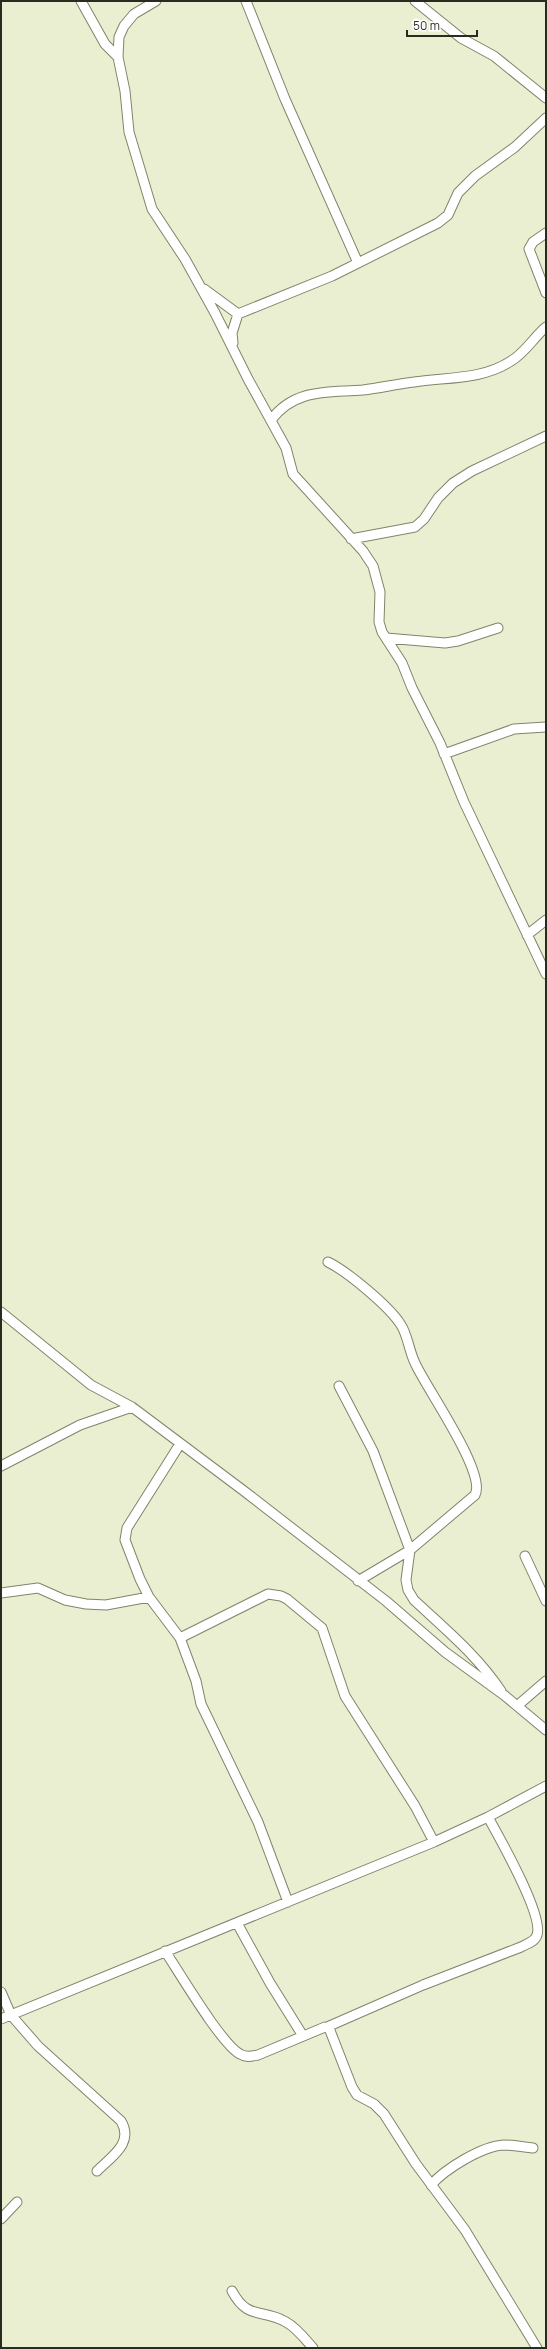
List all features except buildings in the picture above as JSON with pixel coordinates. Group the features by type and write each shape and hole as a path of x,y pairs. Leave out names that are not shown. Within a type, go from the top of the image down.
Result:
{"street":[{"path":"81,1 105,44 118,57"},
{"path":"156,1 134,14 124,26 119,37 118,57 125,92 129,132 152,209 185,259 233,347 248,379 286,448 290,469 296,479 362,551 378,577 380,592 379,622 386,638 402,663 412,688 444,754 464,802 546,974"},
{"path":"246,1 288,105 358,263"},
{"path":"415,1 460,38 494,56 546,98"},
{"path":"238,314 294,293 358,263 443,219 458,193 471,180 515,146 546,118"},
{"path":"546,232 533,242 529,249 546,293"},
{"path":"199,285 238,314"},
{"path":"233,347 232,333 238,314"},
{"path":"271,420 285,405 327,391 361,390 414,382 475,376 511,361 546,327"},
{"path":"351,539 415,527 424,519 438,498 453,483 472,471 546,436"},
{"path":"386,638 445,643 458,641 498,628"},
{"path":"444,754 514,729 546,727"},
{"path":"527,935 546,920"},
{"path":"328,1262 341,1268 383,1306 401,1325 414,1361 475,1472 478,1485 475,1495 410,1550 358,1581"},
{"path":"1,1312 91,1385 132,1407 386,1601 445,1652 504,1695 546,1730"},
{"path":"339,1386 373,1451 410,1550 406,1580 408,1590 414,1600 470,1651 489,1672 504,1695"},
{"path":"1,1466 80,1425 132,1407"},
{"path":"180,1444 141,1504 126,1534 125,1540 129,1554 149,1597 180,1638 196,1681 201,1704 258,1822 288,1902"},
{"path":"525,1556 546,1601"},
{"path":"1,1593 38,1588 65,1600 86,1604 106,1605 149,1597"},
{"path":"180,1638 268,1594 282,1596 287,1599 322,1628 345,1696 416,1806 434,1842"},
{"path":"517,1706 546,1681"},
{"path":"1,2019 434,1842 488,1817 546,1786"},
{"path":"166,1951 220,2033 241,2055 247,2057 258,2055 423,1985 520,1947 533,1941 537,1936 538,1929 533,1909 517,1871 488,1817"},
{"path":"237,1923 270,1983 302,2036"},
{"path":"1,1992 11,2014 52,2060 121,2121 125,2128 126,2136 122,2144 97,2171"},
{"path":"327,2027 352,2087 357,2095 374,2104 384,2114 431,2185 465,2230 537,2348"},
{"path":"431,2185 449,2168 486,2150 503,2145 533,2148"},
{"path":"1,2219 17,2202"},
{"path":"232,2291 242,2308 286,2322 313,2348"}]}
